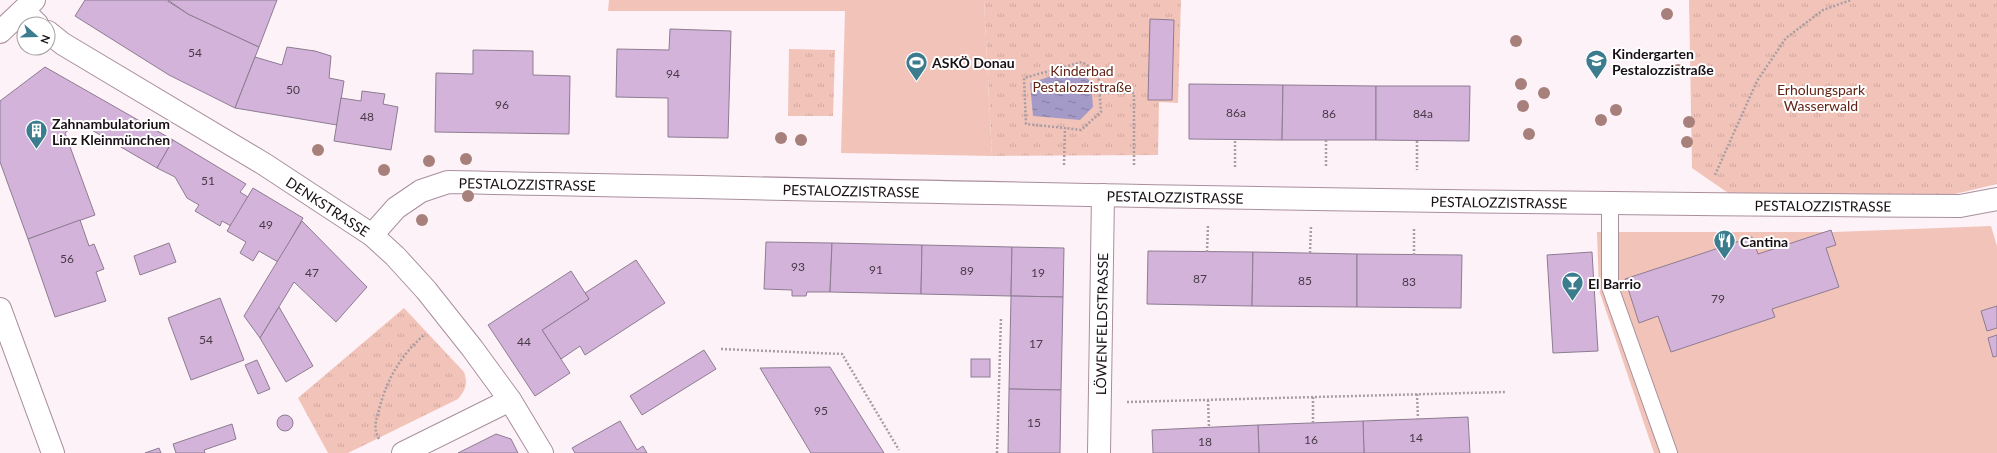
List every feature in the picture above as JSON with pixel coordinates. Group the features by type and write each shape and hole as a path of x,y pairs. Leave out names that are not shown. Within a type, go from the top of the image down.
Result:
{"street":[{"path":"0,32 32,12"},
{"name":"DENKSTRASSE","path":"56,38 264,164 372,235 395,256 426,290 472,348 510,400 542,453"},
{"name":"PESTALOZZISTRASSE","path":"372,235 396,208 421,191 448,182 1103,195 1700,204 1960,206 1997,199"},
{"name":"LÖWENFELDSTRASSE","path":"1099,453 1103,195"},
{"path":"0,309 53,453"},
{"path":"403,453 510,400"}],"lane":[{"path":"1610,203 1610,287 1669,453"}],"path":[{"path":"1700,204 1713,181 1757,81 1786,38 1823,10 1851,0"},
{"path":"1082,62 1098,72 1101,112 1081,130 1065,128 1026,124 1024,78 1082,62"},
{"path":"1100,93 1134,93 1134,166"},
{"path":"1064,165 1065,128"},
{"path":"1235,139 1235,167"},
{"path":"1326,140 1326,168"},
{"path":"1417,141 1417,170"},
{"path":"1207,252 1208,222"},
{"path":"1310,253 1311,224"},
{"path":"1414,226 1414,255"},
{"path":"997,453 1001,317"},
{"path":"381,442 376,433 374,421 384,391 400,359 426,333"},
{"path":"721,349 842,354 898,450"},
{"path":"1121,402 1505,392"},
{"path":"1417,394 1418,419"},
{"path":"1313,396 1313,423"},
{"path":"1208,399 1209,427"}],"green space":[{"name":"ASKÖ Donau","path":"609,0 984,0 992,156 841,153 845,11 608,11"},
{"name":"Kinderbad Pestalozzistraße","path":"984,0 1181,0 1178,103 1159,102 1158,155 992,156"},
{"name":"Erholungspark Wasserwald","path":"1689,0 1997,0 1997,184 1955,194 1731,195 1692,168"},
{"path":"789,49 835,50 833,116 788,116"},
{"path":"1991,226 1997,246 1997,453 1654,453 1599,290 1597,232 1834,232"},
{"path":"404,308 464,372 466,383 463,392 458,399 348,453 328,453 298,398"}],"water":[{"path":"1073,69 1091,81 1093,107 1080,120 1033,116 1030,83"}],"building":[{"path":"85,0 166,0 188,14 259,47 235,108 169,75 75,16"},
{"path":"168,0 277,0 259,47 188,14"},
{"path":"1150,19 1174,20 1172,100 1148,100"},
{"path":"670,29 731,31 728,138 668,137 668,98 616,97 617,49 669,50"},
{"path":"287,47 315,51 331,56 329,78 344,81 337,125 235,108 255,57 282,65"},
{"path":"473,50 533,51 533,75 570,76 569,134 435,132 436,73 473,74"},
{"name":"Zahnambulatorium Linz Kleinmünchen","path":"45,67 173,140 157,168 78,122 65,133 95,215 28,239 0,162 0,101"},
{"path":"1189,84 1283,85 1282,140 1189,139"},
{"path":"1283,85 1376,86 1376,140 1282,140"},
{"path":"1376,86 1470,86 1469,141 1376,140"},
{"path":"362,91 385,94 383,104 398,107 391,150 334,141 341,98 361,101"},
{"path":"173,140 246,184 240,192 248,197 231,226 222,221 220,226 195,211 199,205 187,198 175,177 157,168"},
{"path":"253,188 303,218 278,262 259,251 253,261 240,253 246,242 227,231"},
{"path":"80,220 89,246 94,244 104,269 96,272 106,301 55,317 28,239"},
{"path":"302,221 367,287 336,322 294,282 260,338 244,316"},
{"path":"1831,230 1836,245 1826,248 1839,287 1772,309 1775,317 1671,352 1658,316 1639,323 1625,279 1752,237 1758,254"},
{"path":"766,242 832,243 830,292 807,292 806,296 792,296 792,290 764,289"},
{"path":"169,243 176,262 140,275 134,256"},
{"path":"832,243 922,245 921,294 830,292"},
{"path":"922,245 1012,247 1011,296 921,294"},
{"path":"1012,247 1064,248 1063,297 1011,296"},
{"path":"1148,251 1253,252 1252,306 1147,304"},
{"path":"1253,252 1357,254 1357,307 1252,306"},
{"name":"El Barrio","path":"1592,252 1598,351 1553,353 1547,255"},
{"path":"1357,254 1462,255 1461,308 1357,307"},
{"path":"636,260 665,303 585,355 580,346 561,359 542,330 589,299 585,293"},
{"path":"571,271 589,299 542,330 570,373 535,396 488,325"},
{"path":"1011,296 1063,297 1061,390 1009,389"},
{"path":"220,298 244,360 191,380 168,318"},
{"path":"1997,306 1997,328 1987,331 1981,311"},
{"path":"279,307 313,366 286,382 260,338"},
{"path":"1997,335 1997,356 1993,357 1988,338"},
{"path":"704,350 716,369 642,415 630,396"},
{"path":"971,359 990,359 990,377 971,377"},
{"path":"257,360 270,389 258,394 245,365"},
{"path":"830,367 884,453 811,453 760,368"},
{"path":"1009,389 1061,390 1060,453 1008,453"},
{"path":"282,415 288,415 293,420 291,429 288,431 282,431 277,426 277,420"},
{"path":"1468,417 1470,453 1364,453 1363,421"},
{"path":"620,421 637,450 643,446 647,453 575,453 572,448"},
{"path":"1363,421 1364,453 1259,453 1258,425"},
{"path":"232,424 236,439 204,450 205,453 176,453 173,444"},
{"path":"1258,425 1259,453 1153,453 1152,430"},
{"path":"496,434 511,439 518,453 458,453"},
{"path":"159,448 161,453 145,453"}],"place":[{"name":"Kindergarten Pestalozzistraße","path":"1596,80"},
{"name":"ASKÖ Donau","path":"916,82"},
{"name":"Zahnambulatorium Linz Kleinmünchen","path":"36,150"},
{"name":"Cantina","path":"1725,260"},
{"name":"El Barrio","path":"1572,302"}]}
